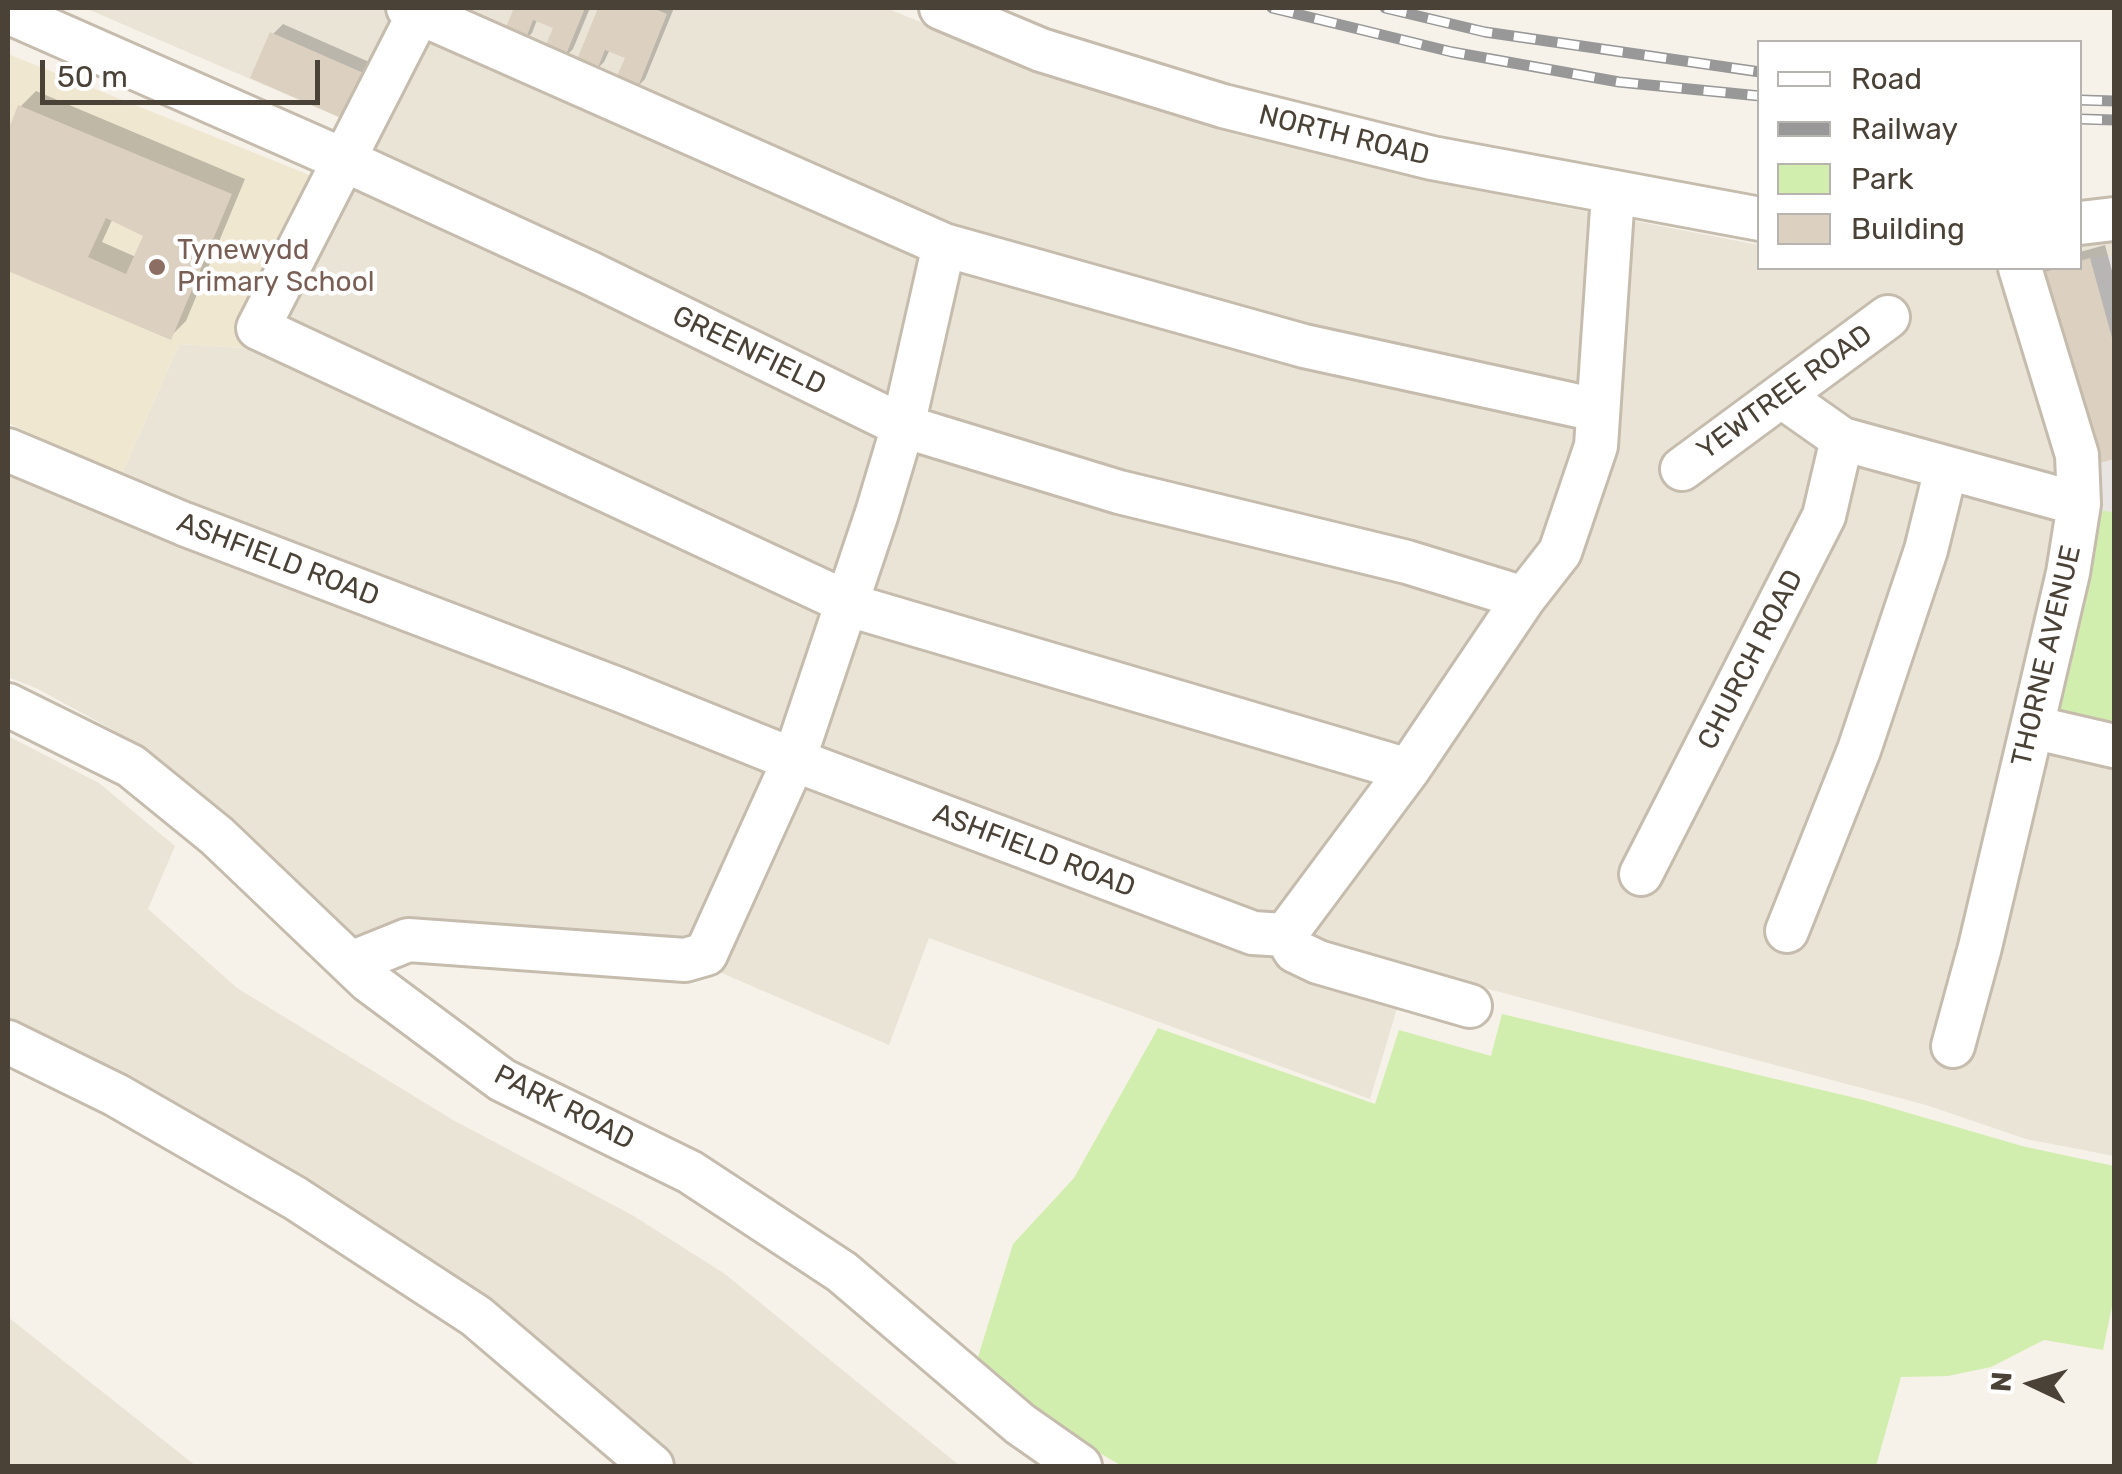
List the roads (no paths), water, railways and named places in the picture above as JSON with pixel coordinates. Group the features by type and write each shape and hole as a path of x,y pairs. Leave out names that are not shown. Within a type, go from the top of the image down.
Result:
{"street":[{"name":"NORTH ROAD","path":"941,8 1042,50 1223,106 1432,158 1757,218"},
{"path":"1408,770 847,602 258,328 346,160 413,10 944,245 1304,346 1598,410"},
{"name":"GREENFIELD","path":"8,12 346,160 904,426 1119,492 1406,562 1524,598"},
{"path":"1470,1006 1318,962 1294,952 1285,935 1408,770 1524,598 1560,552 1596,446 1613,194"},
{"path":"2082,223 2114,220"},
{"path":"351,963 408,940 685,960 706,954 794,760 904,426 944,245"},
{"name":"THORNE AVENUE","path":"1953,1046 1980,948 2068,574 2079,504 2077,455 2021,270"},
{"name":"YEWTREE ROAD","path":"1682,469 1888,317"},
{"path":"1781,396 1842,438 2079,504"},
{"name":"CHURCH ROAD","path":"1641,874 1824,516 1842,438"},
{"name":"ASHFIELD ROAD","path":"8,450 184,524 794,760 1253,932 1285,935"},
{"path":"1787,931 1859,750 1926,550 1946,470"},
{"name":"PARK ROAD","path":"8,705 130,766 230,849 369,980 502,1080 690,1172 842,1272 1020,1424 1080,1466"},
{"path":"2032,727 2114,746"},
{"path":"8,1042 116,1096 295,1198 476,1316 652,1466"}],"railway":[{"path":"1272,8 1452,52 1619,82 1757,96"},
{"path":"1385,8 1485,32 1757,72"},
{"path":"2082,100 2114,101"},
{"path":"2082,119 2114,120"}],"place":[{"name":"Tynewydd Primary School","path":"157,267"}]}
